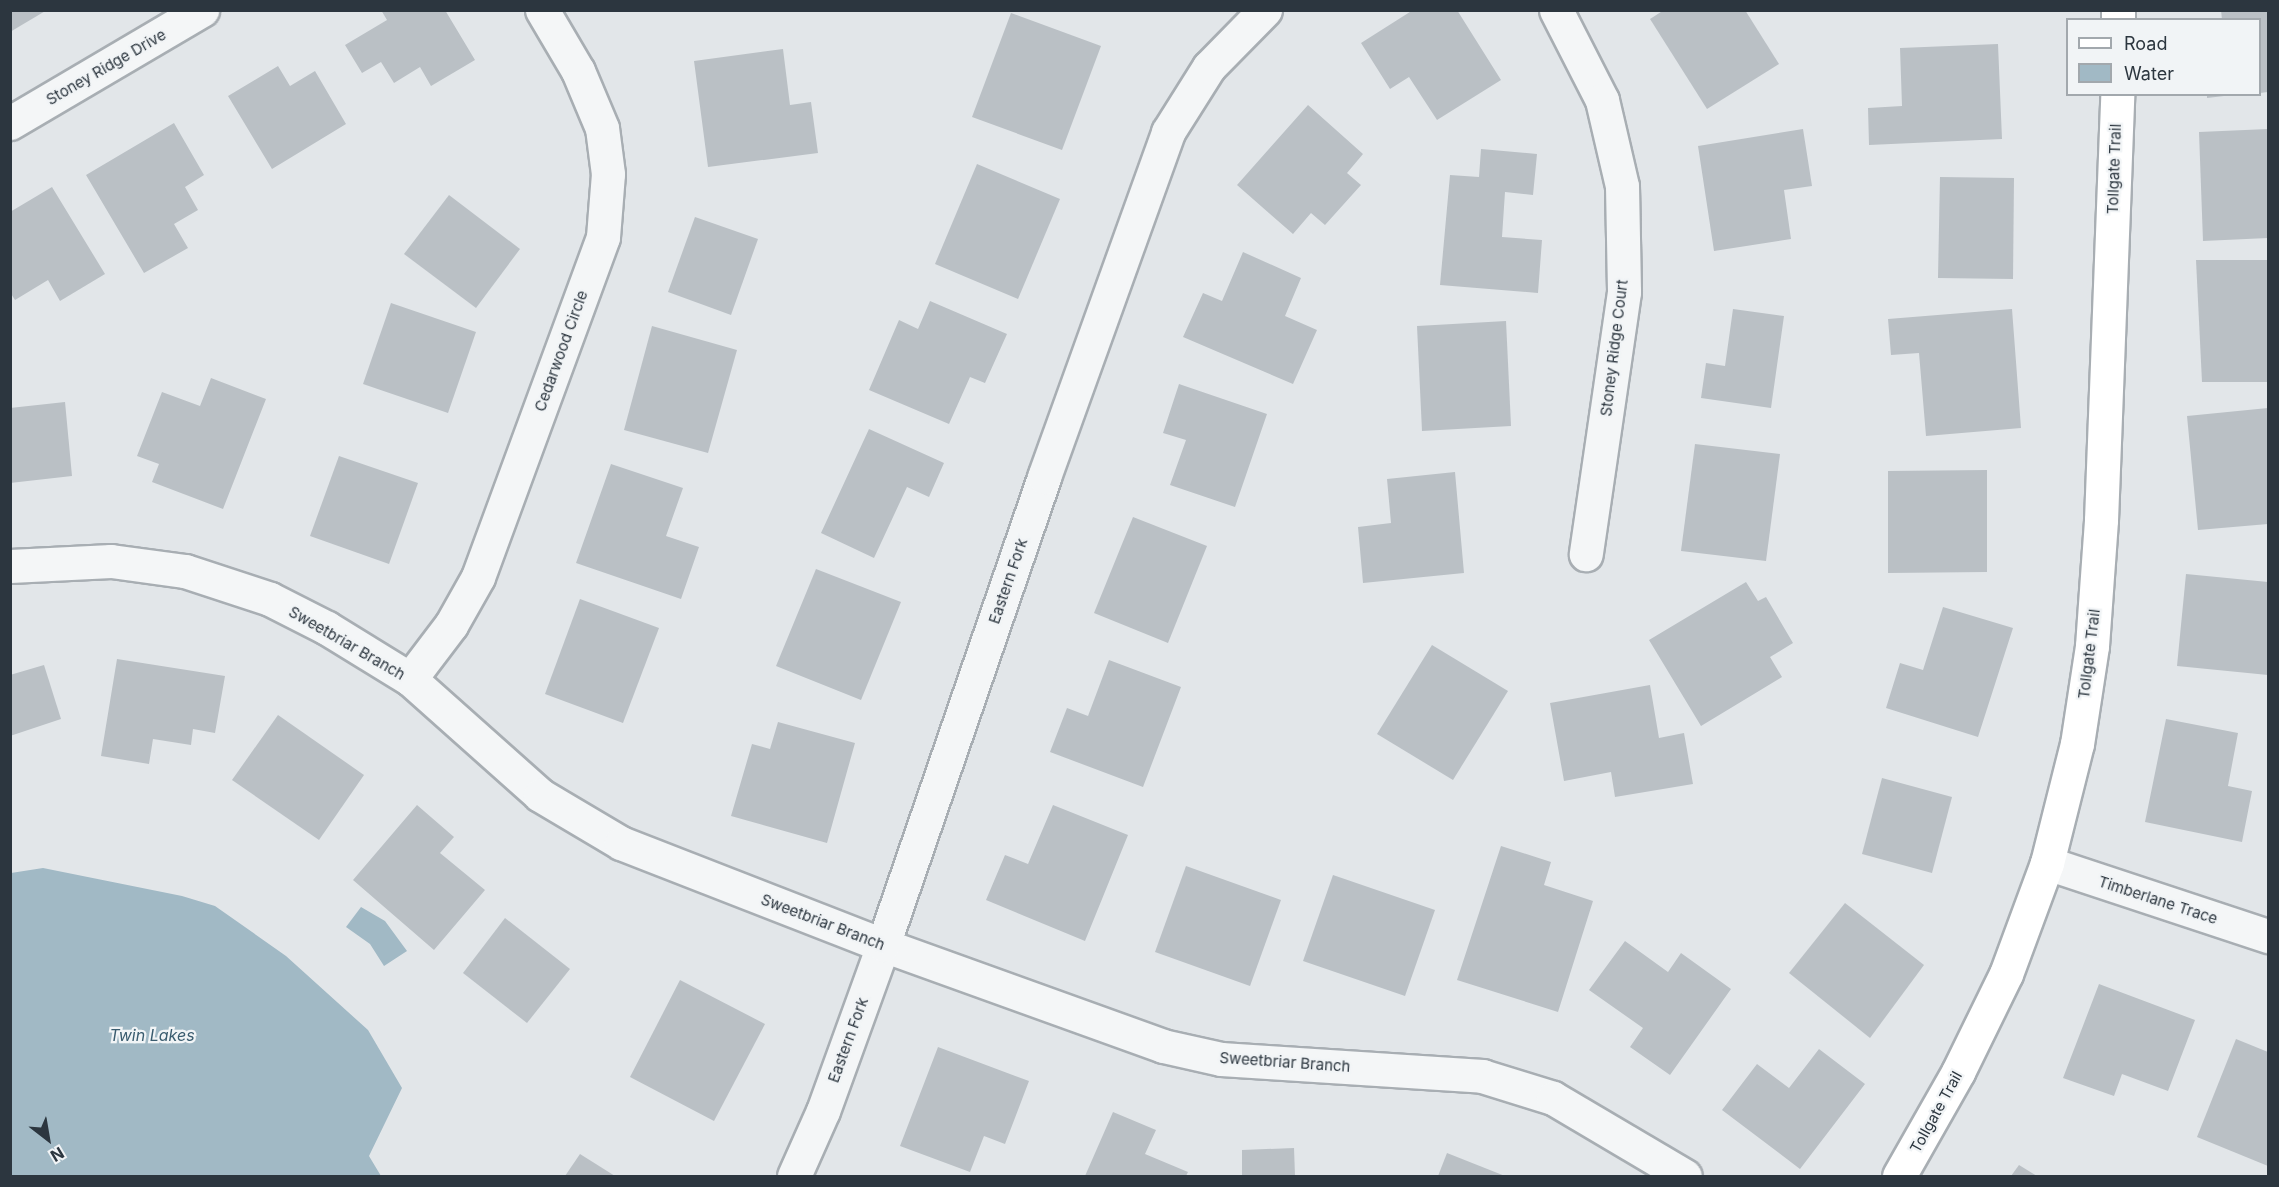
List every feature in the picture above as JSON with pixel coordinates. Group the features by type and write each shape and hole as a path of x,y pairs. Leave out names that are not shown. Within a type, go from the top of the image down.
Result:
{"street":[{"name":"Stoney Ridge Drive","path":"10,123 202,10"},
{"name":"Cedarwood Circle","path":"410,679 451,625 478,577 603,237 608,174 602,128 578,71 542,10"},
{"name":"Eastern Fork","path":"794,1176 823,1111 883,945 1040,488 1168,132 1209,67 1264,10"},
{"name":"Stoney Ridge Court","path":"1556,10 1602,100 1622,186 1624,292 1586,554"},
{"name":"Tollgate Trail","path":"1899,1176 1958,1072 2006,974 2047,864 2077,744 2092,646 2117,96"},
{"name":"Sweetbriar Branch","path":"10,566 111,561 185,571 270,599 327,628 410,679 540,795 621,843 883,945 1163,1046 1210,1056 1482,1076 1553,1098 1685,1176"},
{"name":"Timberlane Trace","path":"2047,864 2268,936"}],"water":[{"name":"Twin Lakes","path":"43,868 182,896 215,906 286,956 368,1030 402,1088 369,1156 381,1176 11,1176 11,873"},
{"path":"361,907 385,921 407,951 384,966 370,944 346,927"}],"building":[{"path":"10,10 47,10 10,32"},
{"path":"381,10 445,10 475,60 431,86 420,67 394,83 381,62 362,73 345,45 387,20"},
{"path":"1413,10 1457,10 1501,80 1437,120 1409,77 1390,89 1361,43"},
{"path":"1664,10 1745,10 1779,64 1707,109 1650,19"},
{"path":"2221,10 2268,10 2268,92 2261,93 2261,18 2222,18"},
{"path":"1011,13 1101,46 1062,150 972,117"},
{"path":"1998,44 2002,139 1869,145 1868,108 1902,106 1900,48"},
{"path":"783,49 790,105 811,102 818,153 708,167 694,61"},
{"path":"278,66 290,86 315,71 346,124 272,169 228,96"},
{"path":"1308,105 1363,154 1347,173 1361,185 1325,225 1311,213 1293,234 1237,185"},
{"path":"174,123 204,175 185,187 198,210 174,224 188,248 144,273 86,175"},
{"path":"1803,129 1812,186 1784,190 1791,239 1714,251 1698,146"},
{"path":"2268,129 2268,238 2203,241 2199,132"},
{"path":"1481,149 1537,154 1533,195 1505,192 1502,237 1542,240 1538,293 1440,285 1450,175 1479,177"},
{"path":"977,164 1060,199 1018,299 935,264"},
{"path":"1940,177 2014,178 2013,279 1938,278"},
{"path":"52,187 105,274 60,301 48,280 15,300 10,292 10,212"},
{"path":"449,195 520,249 476,308 404,254"},
{"path":"695,217 758,239 731,315 668,292"},
{"path":"1243,252 1301,278 1285,316 1317,330 1293,384 1183,337 1203,293 1222,301"},
{"path":"2196,260 2268,260 2268,382 2202,382"},
{"path":"930,301 1007,334 985,383 970,377 949,424 869,390 899,320 918,329"},
{"path":"391,303 476,332 448,413 363,384"},
{"path":"1733,309 1784,316 1771,408 1701,398 1706,363 1725,366"},
{"path":"2012,309 2021,428 1926,436 1919,353 1891,355 1888,319"},
{"path":"1506,321 1511,426 1422,431 1417,326"},
{"path":"652,326 737,350 708,453 624,430"},
{"path":"211,378 266,399 223,509 152,482 159,464 137,456 162,392 200,406"},
{"path":"1179,384 1267,414 1235,507 1170,485 1186,440 1163,433"},
{"path":"65,402 72,476 10,483 10,408"},
{"path":"2268,408 2268,524 2198,530 2187,416"},
{"path":"869,429 944,463 929,497 907,487 874,558 821,533"},
{"path":"1695,444 1780,454 1766,561 1681,551"},
{"path":"339,456 418,483 389,564 310,536"},
{"path":"611,464 683,488 666,536 699,547 681,599 576,563"},
{"path":"1987,470 1987,572 1888,573 1888,471"},
{"path":"1455,472 1464,573 1363,583 1358,527 1391,523 1387,479"},
{"path":"1133,517 1207,546 1168,643 1094,613"},
{"path":"816,569 901,602 861,700 776,666"},
{"path":"2186,574 2268,582 2268,675 2177,666"},
{"path":"1746,582 1758,601 1766,597 1793,643 1770,657 1782,677 1701,726 1649,640"},
{"path":"580,599 659,628 623,723 545,694"},
{"path":"1943,607 2013,628 1978,737 1886,708 1900,663 1923,670"},
{"path":"1432,645 1508,691 1453,780 1377,734"},
{"path":"117,659 225,676 215,733 193,729 191,745 153,739 149,764 101,756"},
{"path":"1109,660 1181,687 1143,787 1050,752 1067,708 1088,716"},
{"path":"44,665 61,719 10,736 10,675"},
{"path":"1650,685 1659,738 1684,733 1693,784 1615,797 1611,772 1564,781 1550,703"},
{"path":"278,715 364,775 319,840 232,780"},
{"path":"2166,719 2238,733 2228,786 2252,791 2242,842 2145,822"},
{"path":"778,722 855,743 827,843 731,816 752,744 770,749"},
{"path":"1882,778 1952,797 1932,873 1862,854"},
{"path":"417,805 454,837 440,853 485,890 434,950 353,880"},
{"path":"1053,805 1128,835 1085,941 986,900 1005,855 1028,864"},
{"path":"1501,846 1551,862 1544,885 1593,901 1558,1012 1457,980"},
{"path":"1186,866 1281,900 1250,986 1155,952"},
{"path":"1333,875 1435,910 1405,996 1303,961"},
{"path":"1845,903 1924,965 1870,1038 1789,973"},
{"path":"505,918 570,969 527,1023 463,973"},
{"path":"1625,941 1668,972 1681,953 1731,989 1670,1075 1630,1047 1643,1028 1589,990"},
{"path":"680,980 765,1024 714,1121 630,1077"},
{"path":"2099,984 2195,1020 2168,1091 2122,1074 2114,1096 2063,1078"},
{"path":"2236,1039 2268,1052 2268,1166 2197,1137"},
{"path":"938,1047 1029,1081 1005,1144 984,1136 970,1172 900,1146"},
{"path":"1819,1049 1865,1084 1800,1169 1722,1110 1757,1064 1789,1088"},
{"path":"1113,1112 1156,1130 1145,1154 1188,1172 1186,1176 1085,1176"},
{"path":"1294,1148 1295,1176 1242,1176 1242,1150"},
{"path":"1447,1153 1505,1176 1438,1176"},
{"path":"580,1154 615,1176 565,1176"},
{"path":"2019,1165 2037,1176 2011,1176"}]}
